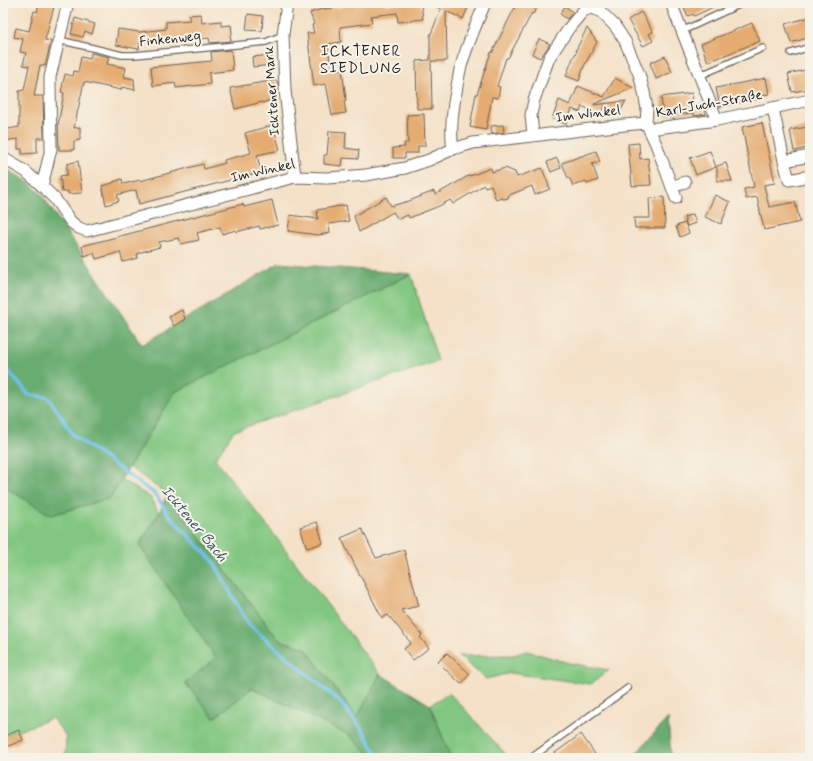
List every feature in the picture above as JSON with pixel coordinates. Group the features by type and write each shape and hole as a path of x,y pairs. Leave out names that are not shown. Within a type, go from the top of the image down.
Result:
{"street":[{"path":"42,186 51,149 50,77 68,3"},
{"name":"Icktener Mark","path":"287,3 283,35 285,90 295,177"},
{"path":"453,149 451,124 460,70 485,3"},
{"path":"671,3 717,120"},
{"path":"533,135 531,115 534,100 549,58 569,28 583,11 591,8 600,11 615,26 625,41 639,74 644,92 648,126 674,193 685,182"},
{"name":"Karl-Juch-Straße","path":"648,126 717,120 810,100"},
{"name":"Karl-Juch-Straße","path":"773,108 789,180 810,176"},
{"name":"Im Winkel","path":"3,158 25,171 55,199 72,222 79,228 87,231 295,177 327,178 366,175 404,168 473,143 533,135 648,126"},
{"path":"784,161 810,156"}],"lane":[{"path":"682,31 743,3"},
{"name":"Finkenweg","path":"59,40 122,55 135,55 266,42 283,35"},
{"path":"791,53 810,47"},
{"path":"699,76 764,48"},
{"path":"531,758 628,688"}],"green space":[{"path":"3,167 25,180 41,194 142,345 279,263 411,274 175,392 110,498 51,515 3,486"},
{"path":"411,274 438,361 234,431 215,459 380,674 358,719 305,648 279,640 168,495 129,467 175,392"},
{"path":"122,480 150,497 159,513 139,545 217,658 214,718 252,688 349,735 373,758 65,758 66,736 52,718 3,737 3,486 51,515 110,498"},
{"path":"167,495 279,640 305,648 357,718 380,674 430,705 451,758 373,758 349,735 252,688 214,718 185,683 216,658 139,545 159,513"},
{"path":"527,651 569,663 609,670 591,684 510,673 486,679 458,656 514,655"},
{"path":"449,693 509,758 451,758 430,705"},
{"path":"668,718 671,756 673,758 632,758"}],"building":[{"path":"39,3 55,3 45,40 51,41 45,66 40,65 34,96 43,96 44,138 37,138 37,153 22,154 22,149 18,149 18,139 3,141 3,130 19,127 19,91 24,90 29,66 23,65 26,53 20,52 23,39 14,37 16,28 29,31 34,11 37,12"},
{"path":"360,3 386,3 386,5 421,3 423,19 398,22 397,13 371,16 372,23 340,27 341,42 328,44 331,71 342,69 346,113 332,115 326,84 314,86 307,33 314,33 312,25 314,24 310,13 325,8 344,7 343,5"},
{"path":"428,3 470,3 463,19 446,11 447,61 431,61 432,109 417,109 416,61 430,60 430,36 441,9"},
{"path":"518,3 540,3 533,14 532,13 508,58 506,58 497,86 500,87 498,98 492,97 486,130 470,127 476,94 491,52 492,53"},
{"path":"682,3 722,3 694,16 693,14 688,16"},
{"path":"565,6 573,12 567,19 560,14"},
{"path":"641,12 653,32 649,34 653,41 643,46 628,20"},
{"path":"201,14 202,23 221,21 221,26 231,25 231,41 210,43 209,38 192,40 167,39 140,41 139,49 116,45 118,29 140,32 166,29 166,22 190,20 189,15"},
{"path":"248,14 263,16 262,31 246,30"},
{"path":"810,17 810,37 791,43 785,24"},
{"path":"75,18 95,24 92,34 85,31 83,37 71,34"},
{"path":"752,23 760,41 708,62 701,44"},
{"path":"587,28 597,42 584,66 579,81 566,76 577,51 576,50"},
{"path":"539,39 550,44 540,58 532,54"},
{"path":"231,50 233,70 209,73 210,84 176,88 175,83 153,86 151,67 212,61 211,52"},
{"path":"91,53 109,57 107,64 126,68 124,77 134,79 135,90 122,87 121,90 84,82 74,128 80,127 80,140 74,141 74,150 59,150 58,125 64,93 61,92 65,74 73,76 74,71 78,72 81,57 90,59"},
{"path":"271,55 273,65 253,67 252,57"},
{"path":"665,56 672,72 656,79 650,63"},
{"path":"810,69 810,89 792,92 788,74"},
{"path":"615,78 633,88 594,105 626,101 619,113 605,105 600,115 582,106 580,112 572,109 566,124 552,119 559,100 570,105 578,86 604,97"},
{"path":"766,78 769,94 763,95 764,98 720,107 716,88"},
{"path":"276,80 278,90 271,93 274,99 235,109 230,88"},
{"path":"692,93 693,105 702,104 706,114 694,116 694,113 663,116 661,97"},
{"path":"424,114 425,146 418,146 418,153 405,153 405,158 393,158 393,148 405,147 404,143 408,143 407,115"},
{"path":"762,123 775,183 764,185 769,207 795,202 800,222 764,230 757,197 746,199 744,189 754,187 742,127"},
{"path":"273,125 280,150 257,155 261,172 139,204 136,190 117,195 119,201 106,205 102,186 122,179 123,184 140,181 203,164 204,169 225,163 224,160 251,153 245,133"},
{"path":"503,125 504,132 492,134 491,126"},
{"path":"808,127 810,142 806,143 807,148 794,151 790,130"},
{"path":"329,131 346,132 345,148 359,150 358,159 343,158 342,166 324,164 324,155 327,155"},
{"path":"639,143 640,159 648,158 651,185 632,186 628,144"},
{"path":"596,151 600,162 592,164 598,180 587,184 586,181 573,186 562,163"},
{"path":"710,151 716,167 696,175 690,158"},
{"path":"557,158 561,168 551,172 547,162"},
{"path":"78,161 82,193 68,194 68,191 62,192 60,176 67,175 67,164"},
{"path":"726,163 732,181 717,181 717,166"},
{"path":"491,168 492,172 505,168 515,172 517,177 542,168 550,189 535,195 532,186 509,195 508,198 496,200 491,185 485,187 484,185 453,204 450,200 409,218 408,215 398,219 393,212 359,232 354,216 386,197 391,206 409,201 434,191 435,195 470,175"},
{"path":"715,195 730,202 721,224 705,217"},
{"path":"664,197 665,228 635,228 634,218 650,218 649,198"},
{"path":"272,200 278,225 260,229 259,226 222,234 220,227 197,233 199,240 181,244 179,238 159,242 160,247 138,253 138,258 123,262 120,252 96,259 94,253 84,256 82,246 243,204 244,207"},
{"path":"346,205 349,221 329,224 330,233 318,235 288,231 290,215 318,219 317,210"},
{"path":"693,214 696,223 687,226 684,217"},
{"path":"685,223 689,233 680,237 676,226"},
{"path":"182,310 185,319 174,326 169,317"},
{"path":"317,522 323,543 307,548 300,527"},
{"path":"362,529 376,558 404,550 419,606 401,610 422,635 420,637 429,648 413,660 404,649 411,643 388,615 382,618 341,538"},
{"path":"447,653 470,674 461,684 438,662"},
{"path":"19,730 23,740 6,747 3,737"},
{"path":"581,734 595,754 590,758 548,758"}],"waterway":[{"name":"Icktener Bach","path":"3,365 29,395 47,397 73,435 156,495 168,514 213,561 248,624 339,701 360,726 379,758"}],"district":[{"name":"ICKTENER SIEDLUNG","path":"361,60"}]}
